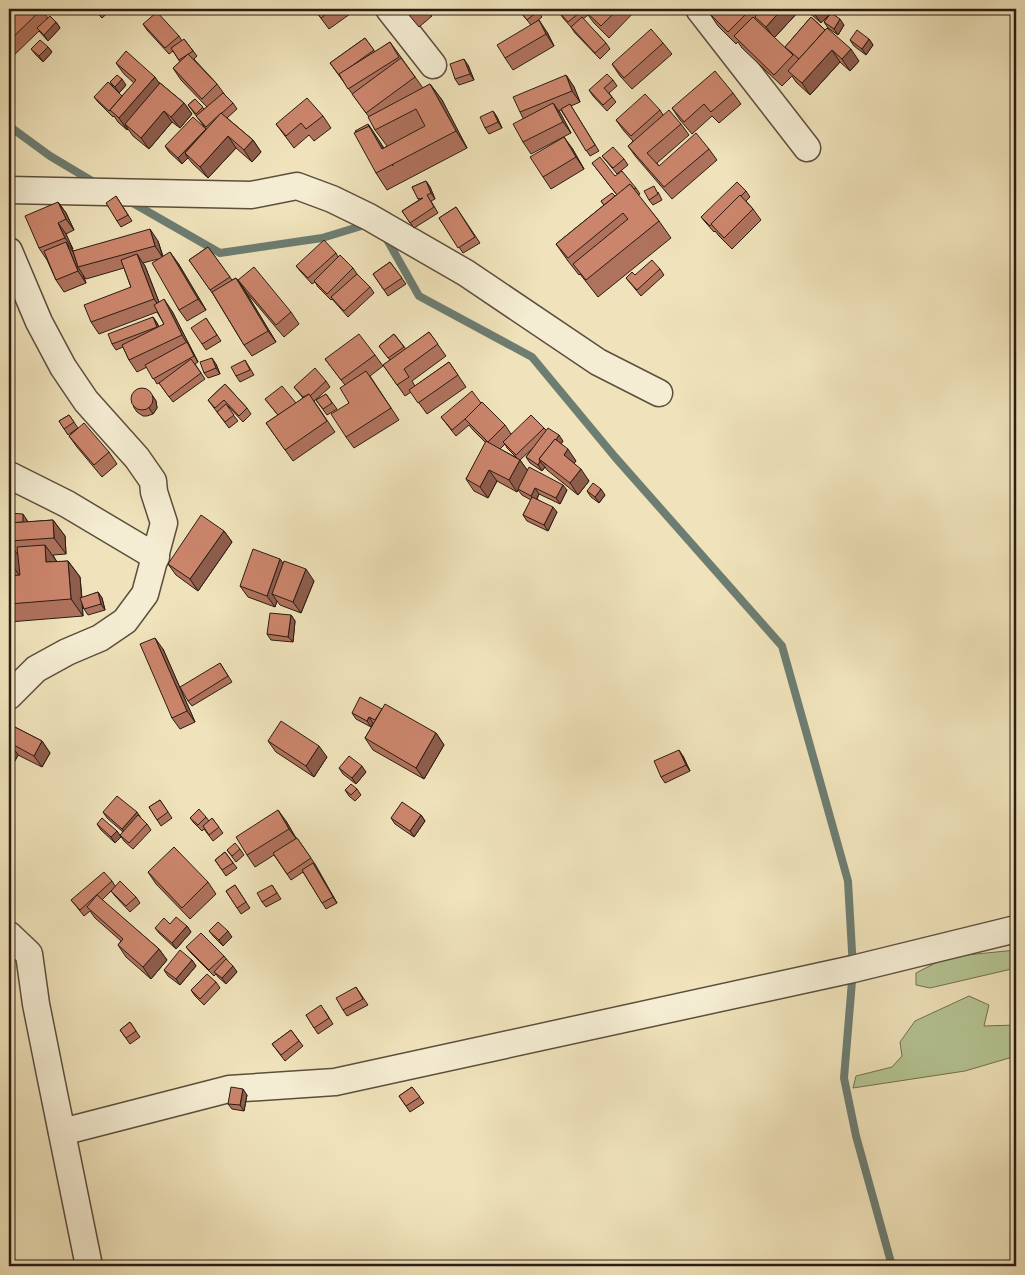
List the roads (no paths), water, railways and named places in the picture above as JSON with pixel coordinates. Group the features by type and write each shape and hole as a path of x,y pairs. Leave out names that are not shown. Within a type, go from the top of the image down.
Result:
{"street":[{"path":"389,9 433,65"},
{"path":"700,9 807,148"},
{"path":"9,190 251,195 298,186 369,216 466,273 598,362 659,393"},
{"path":"9,251 39,322 63,367 86,401 137,458 153,481 154,492 164,523 145,594 125,620 100,638 36,668 9,696"},
{"path":"9,475 67,504 156,557"},
{"path":"62,1132 229,1089 335,1082 853,968 1016,929"},
{"path":"9,935 29,954 36,1004 89,1266"}],"waterway":[{"path":"9,126 50,156 97,184"},
{"path":"131,202 220,253 322,238 368,224"},
{"path":"385,236 419,296 532,357 615,457 782,646 848,881 853,969 844,1078 856,1136 892,1266"}]}
